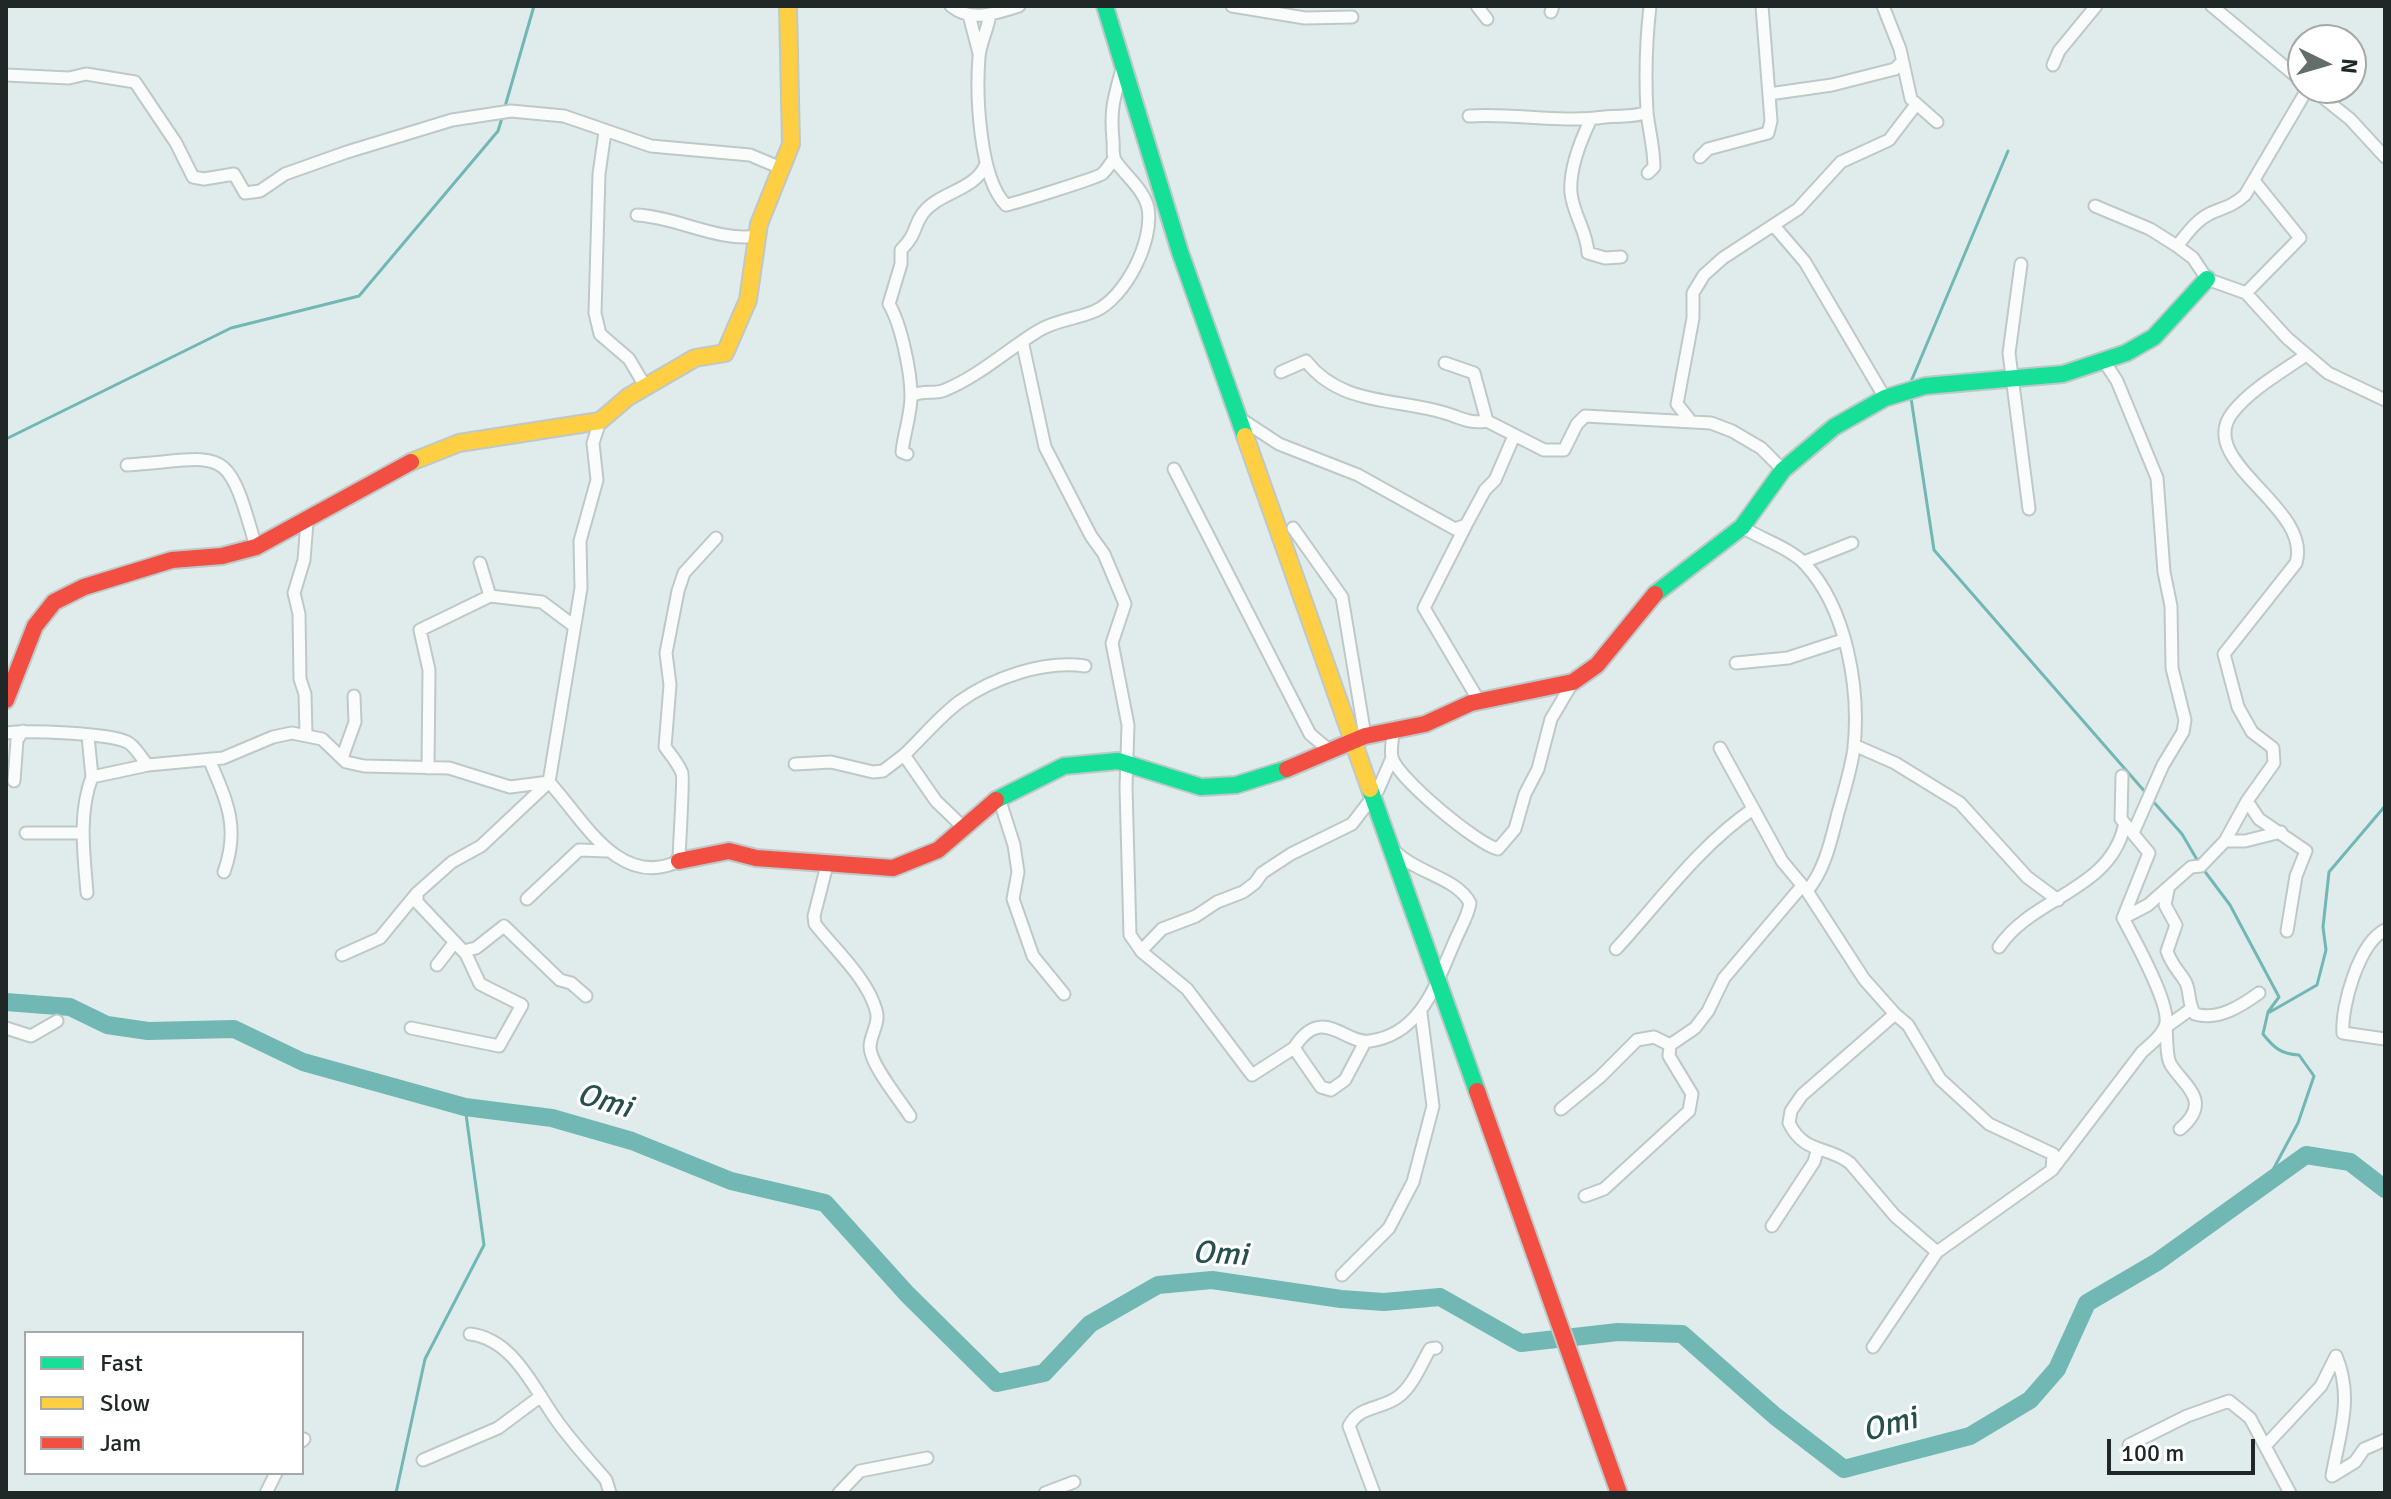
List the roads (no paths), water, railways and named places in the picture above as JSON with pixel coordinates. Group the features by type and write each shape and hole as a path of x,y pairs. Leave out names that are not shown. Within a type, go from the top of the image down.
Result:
{"main road":[{"path":"6,700 35,626 54,602 84,587 172,560 222,556 256,547 307,522 375,479 459,443 600,421 645,386 695,358 725,353 748,300 757,236 791,144 788,6"},
{"path":"1105,6 1180,252 1619,1493"},
{"path":"679,861 729,851 827,865 893,868 938,850 999,798 1064,766 1099,761 1128,765 1201,787 1236,785 1268,777 1365,736 1425,724 1479,701 1573,682 1597,665 1660,588 1742,527 1783,470 1834,427 1885,398 1959,380 2063,374 2104,361 2154,337 2207,279"}],"street":[{"path":"951,6 969,15 990,14 1019,6"},
{"path":"911,396 922,390 942,392 1023,345 1036,332 1113,301 1142,256 1148,235 1148,207 1137,186 1114,159 1110,107 1123,70 1113,35 1117,6"},
{"path":"1232,6 1305,18 1352,17"},
{"path":"1477,6 1487,19"},
{"path":"1648,173 1654,167 1645,62 1650,6"},
{"path":"1700,157 1708,149 1768,133 1769,94 1762,6"},
{"path":"1883,6 1900,49 1901,63 1915,106 1937,122"},
{"path":"2053,65 2059,51 2096,6"},
{"path":"2215,7 2287,68"},
{"path":"979,54 990,14"},
{"path":"969,15 979,54 986,164 999,198 1006,205 1019,204 1037,194 1101,175 1114,159"},
{"path":"1769,94 1832,85 1895,69 1901,63"},
{"path":"6,75 69,78 86,74 135,82 176,143 193,177 204,179 234,174 245,193 260,191 285,174 347,152 480,114 511,111 564,116 651,146 750,155 781,168"},
{"path":"2177,246 2193,226 2210,214 2231,208 2255,182 2301,104"},
{"path":"2331,104 2350,119 2385,157"},
{"path":"1689,419 1677,404 1693,318 1693,293 1704,275 1723,258 1775,227 1809,199 1831,170 1889,140 1915,106"},
{"path":"1469,116 1498,114 1552,121 1590,121 1647,112"},
{"path":"1590,121 1574,164 1571,194 1587,233 1588,253 1605,258 1621,257"},
{"path":"605,132 599,174 595,313 600,334 629,359 645,386"},
{"path":"907,454 902,452 911,396 895,314 889,304 901,264 901,250 914,237 923,213 981,176 986,164"},
{"path":"2246,293 2300,238 2255,182"},
{"path":"2095,206 2150,229 2177,246 2193,258 2207,279 2246,293 2306,355 2328,373 2385,400"},
{"path":"637,215 664,216 737,238 757,236"},
{"path":"1775,227 1805,262 1885,398"},
{"path":"2021,264 2009,353 2029,509"},
{"path":"1023,345 1045,447 1091,536 1104,554 1125,604 1112,643 1128,725 1130,935 1141,951 1187,989 1252,1075 1294,1048 1313,1029 1325,1027 1365,1042 1385,1037 1421,1013"},
{"path":"2123,918 2168,890 2191,867 2201,866 2225,841 2247,801 2274,763 2273,748 2252,732 2245,719 2224,654 2296,563 2299,552 2297,539 2283,514 2231,454 2225,428 2231,413 2249,396 2306,355"},
{"path":"1281,372 1306,361 1315,373 1355,396 1444,412 1471,423 1487,421 1514,436 1558,452 1564,450 1577,424 1585,416 1689,419 1732,431 1761,448 1773,465 1783,470"},
{"path":"1999,947 2011,928 2058,900 2104,866 2183,732 2185,720 2172,668 2171,606 2164,572 2157,478 2117,381 2104,361"},
{"path":"1445,363 1474,373 1487,421"},
{"path":"1226,409 1279,444 1358,475 1439,522 1455,529 1466,525"},
{"path":"342,955 380,938 417,893 452,862 481,846 549,782 581,588 580,541 597,480 593,443 600,421"},
{"path":"1479,701 1424,608 1466,525 1495,480 1514,436"},
{"path":"127,465 206,457 218,462 228,470 242,499 256,547"},
{"path":"1174,469 1310,734 1329,750"},
{"path":"306,734 299,668 299,614 294,593 304,560 307,522"},
{"path":"1670,1045 1695,1028 1708,1011 1724,978 1817,879 1833,834 1854,745 1854,690 1843,640 1826,593 1804,562 1742,527"},
{"path":"1293,528 1342,597 1365,736"},
{"path":"549,782 578,813 601,847 632,864 650,869 679,861 678,817 684,782 675,759 665,747 670,685 666,653 684,573 716,538"},
{"path":"1804,562 1852,543"},
{"path":"480,563 490,596"},
{"path":"428,768 429,670 420,630 490,596 542,602 574,626"},
{"path":"1736,663 1788,658 1843,640"},
{"path":"795,764 831,762 873,772 883,771 960,702 989,685 1064,663 1085,666"},
{"path":"1392,758 1447,814 1498,849 1515,829 1525,794 1538,769 1551,719 1573,682"},
{"path":"342,758 355,722 354,696"},
{"path":"14,781 17,740 23,731"},
{"path":"6,733 23,731 88,736 131,743 148,765"},
{"path":"1141,951 1162,929 1243,892 1262,873 1291,854 1352,824 1378,790 1392,758 1393,732"},
{"path":"92,777 148,765 209,759 255,747 273,737 306,734 322,739 342,758 364,766 449,768 510,787 549,782"},
{"path":"87,893 83,833 86,792 92,777 88,736"},
{"path":"1854,745 1906,769 1960,803 2027,877 2058,900"},
{"path":"1720,748 1782,861 1805,889 1844,951 1895,1014 1908,1025 1940,1079 1989,1124 2053,1154 2052,1170"},
{"path":"904,755 936,801 964,828"},
{"path":"209,759 227,807 234,844 224,872"},
{"path":"2122,776 2118,808 2128,830 2149,853 2123,918 2162,1002 2169,1064 2191,1086 2195,1105 2191,1120 2180,1129"},
{"path":"1342,1275 1389,1228 1413,1182 1433,1106 1421,1013 1470,903 1460,890 1410,865 1396,852 1378,821 1378,790"},
{"path":"999,798 1014,845 1018,872 1013,899 1015,907 1033,956 1064,994"},
{"path":"2247,801 2259,819 2306,851 2296,876 2287,931"},
{"path":"1616,949 1722,830 1753,809"},
{"path":"2225,841 2245,841 2281,832"},
{"path":"26,833 83,833"},
{"path":"527,899 579,850 609,851"},
{"path":"827,865 814,916 815,924 861,981 876,1010 877,1024 870,1046 873,1058 910,1116"},
{"path":"2168,890 2165,905 2176,925 2167,951 2175,971 2184,980 2191,1009 2199,1016 2226,1012 2259,993"},
{"path":"411,1028 499,1046 522,1005 480,984 459,946 417,902 417,893"},
{"path":"437,965 459,946 476,948 504,926 560,980 571,983 586,996"},
{"path":"2385,930 2374,937 2361,961 2341,1015 2343,1033 2385,1039"},
{"path":"1873,1347 1937,1252 2052,1170 2142,1052 2157,1039 2166,1025 2191,1009"},
{"path":"1895,1014 1877,1033 1825,1072 1791,1111 1789,1123 1795,1135 1817,1151 1841,1156 1895,1216 1937,1252"},
{"path":"6,1028 31,1036 57,1021"},
{"path":"1561,1109 1600,1077 1637,1040 1654,1037 1670,1045"},
{"path":"1294,1048 1321,1087 1331,1090 1345,1080 1365,1042"},
{"path":"1585,1196 1604,1189 1689,1111 1692,1094 1669,1056 1670,1045"},
{"path":"1772,1226 1814,1162 1817,1151"},
{"path":"470,1334 478,1335 516,1360 570,1438 606,1480 610,1493"},
{"path":"1374,1493 1349,1426 1355,1415 1396,1399 1408,1388 1430,1349 1436,1348"},
{"path":"2266,1445 2321,1386 2336,1356 2345,1386 2347,1416 2338,1436 2332,1476 2355,1462 2364,1449 2385,1440"},
{"path":"423,1460 498,1428 541,1396"},
{"path":"2129,1445 2187,1416 2229,1401 2250,1418 2290,1493"},
{"path":"839,1493 860,1471 927,1458"},
{"path":"266,1493 275,1475"},
{"path":"1045,1493 1074,1482"}],"waterway":[{"path":"504,110 534,6"},
{"path":"6,439 231,328 359,296 498,131 502,118"},
{"path":"1910,384 2008,151"},
{"path":"1911,398 1934,550 2146,793"},
{"path":"2151,799 2182,834 2199,863"},
{"path":"2270,1012 2317,985 2326,950 2323,927 2329,872 2385,806"},
{"path":"2203,869 2230,905 2279,997 2268,1012 2263,1034 2278,1049 2299,1055 2314,1076 2298,1123 2267,1181"},
{"name":"Omi","path":"6,1002 70,1007 107,1025 148,1031 234,1029 303,1062 465,1107 552,1118 632,1141 731,1181 825,1203 907,1294 997,1383 1044,1373 1090,1324 1158,1285 1212,1280 1341,1299 1384,1302 1440,1297 1521,1343 1618,1332 1682,1334 1775,1416 1844,1469 1970,1436 2030,1400 2057,1369 2087,1303 2157,1262 2306,1155 2350,1162 2385,1189"},
{"path":"396,1493 425,1359 484,1245 465,1107"}]}
